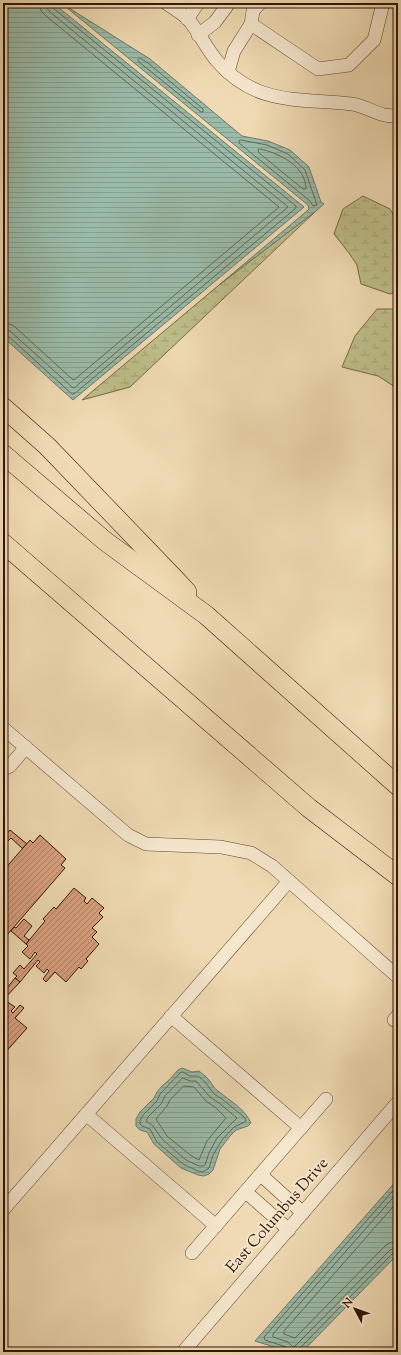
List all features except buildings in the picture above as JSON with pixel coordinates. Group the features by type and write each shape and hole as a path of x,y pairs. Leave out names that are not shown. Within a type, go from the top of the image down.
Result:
{"highway":[{"path":"3,407 52,451 175,578 206,615"},
{"path":"3,454 105,541 206,615 398,786"},
{"path":"3,543 309,808 398,876"}],"street":[{"path":"166,3 187,19 217,61 228,72 252,89 266,95 287,100 354,104 390,117 398,115"},
{"path":"187,19 198,3"},
{"path":"198,35 215,22 230,3"},
{"path":"228,72 234,51 251,24 253,11 260,3"},
{"path":"251,24 318,69 349,65 374,40 383,3"},
{"path":"3,728 128,835 146,844 221,847 251,853 272,866 398,977"},
{"path":"3,763 23,745"},
{"path":"3,769 10,766 23,745"},
{"path":"3,1210 288,881"},
{"path":"171,1016 301,1128"},
{"path":"192,1253 326,1099"},
{"name":"East Columbus Drive","path":"188,1350 398,1102"},
{"path":"86,1114 216,1226"},
{"path":"261,1175 303,1213"},
{"path":"246,1192 289,1230"}],"green space":[{"path":"363,196 390,209 398,223 398,292 390,294 361,284 357,265 334,234 343,209"},
{"path":"316,211 130,387 82,400 219,285"},
{"path":"377,309 398,309 398,389 378,376 342,367 355,336"}],"water":[{"path":"3,3 53,3 304,207 73,400 3,337"},
{"path":"61,3 150,59 242,136 268,141 290,150 309,167 321,202 324,204 219,285 307,211 309,209 308,205"},
{"path":"182,1068 192,1072 199,1071 207,1078 216,1090 232,1101 245,1113 251,1123 248,1126 236,1130 230,1136 220,1149 213,1170 204,1176 181,1168 154,1144 147,1132 140,1130 136,1126 136,1119 140,1112 154,1098 162,1086"},
{"path":"398,1179 398,1254 302,1352 290,1352 255,1341"}]}
